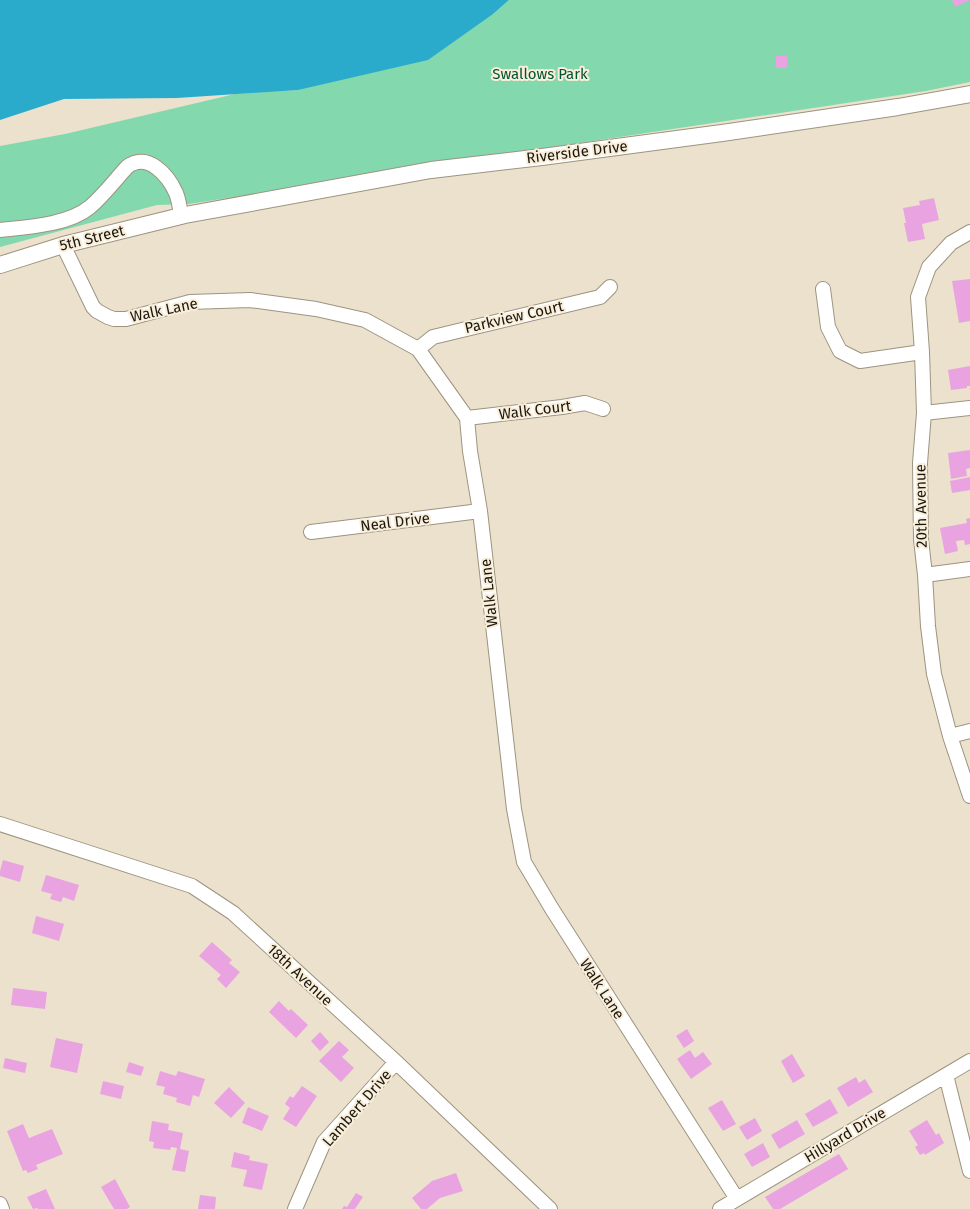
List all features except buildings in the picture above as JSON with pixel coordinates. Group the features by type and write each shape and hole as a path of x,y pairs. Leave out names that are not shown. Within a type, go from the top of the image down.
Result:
{"main road":[{"name":"Riverside Drive","path":"183,215 431,170 722,133 898,107 970,94"},
{"name":"5th Street","path":"0,265 63,245 183,215"}],"street":[{"path":"0,230 60,221 82,213 91,206 128,166 139,161 151,164 166,177 178,199 183,215"},
{"name":"20th Avenue","path":"970,232 951,242 929,267 918,297 924,413 920,463 921,539 928,626 934,674 950,736 970,796"},
{"name":"Walk Lane","path":"63,245 92,307 102,315 114,319 126,318 190,302 250,300 316,309 365,320 418,350 466,418 480,511 514,809 524,862 557,918 737,1199"},
{"name":"Parkview Court","path":"418,350 433,337 600,297 610,287"},
{"path":"823,289 828,327 840,351 860,361 922,352"},
{"name":"Walk Court","path":"466,418 585,403 603,409"},
{"path":"924,413 970,408"},
{"name":"Neal Drive","path":"311,532 480,511"},
{"path":"925,575 970,569"},
{"path":"950,736 970,730"},
{"name":"18th Avenue","path":"0,824 192,886 233,913 396,1062 550,1209"},
{"name":"Hillyard Drive","path":"720,1209 970,1060"},
{"name":"Lambert Drive","path":"295,1209 324,1142 396,1062"},
{"path":"946,1075 970,1171"},
{"path":"0,1204 2,1209"}],"green space":[{"name":"Swallows Park","path":"509,0 970,0 970,82 926,91 189,204 157,205 0,247 0,146 65,134 235,94 298,90 493,14"}],"water":[{"path":"0,0 509,0 493,14 428,60 298,90 177,98 64,99 0,120"}]}
